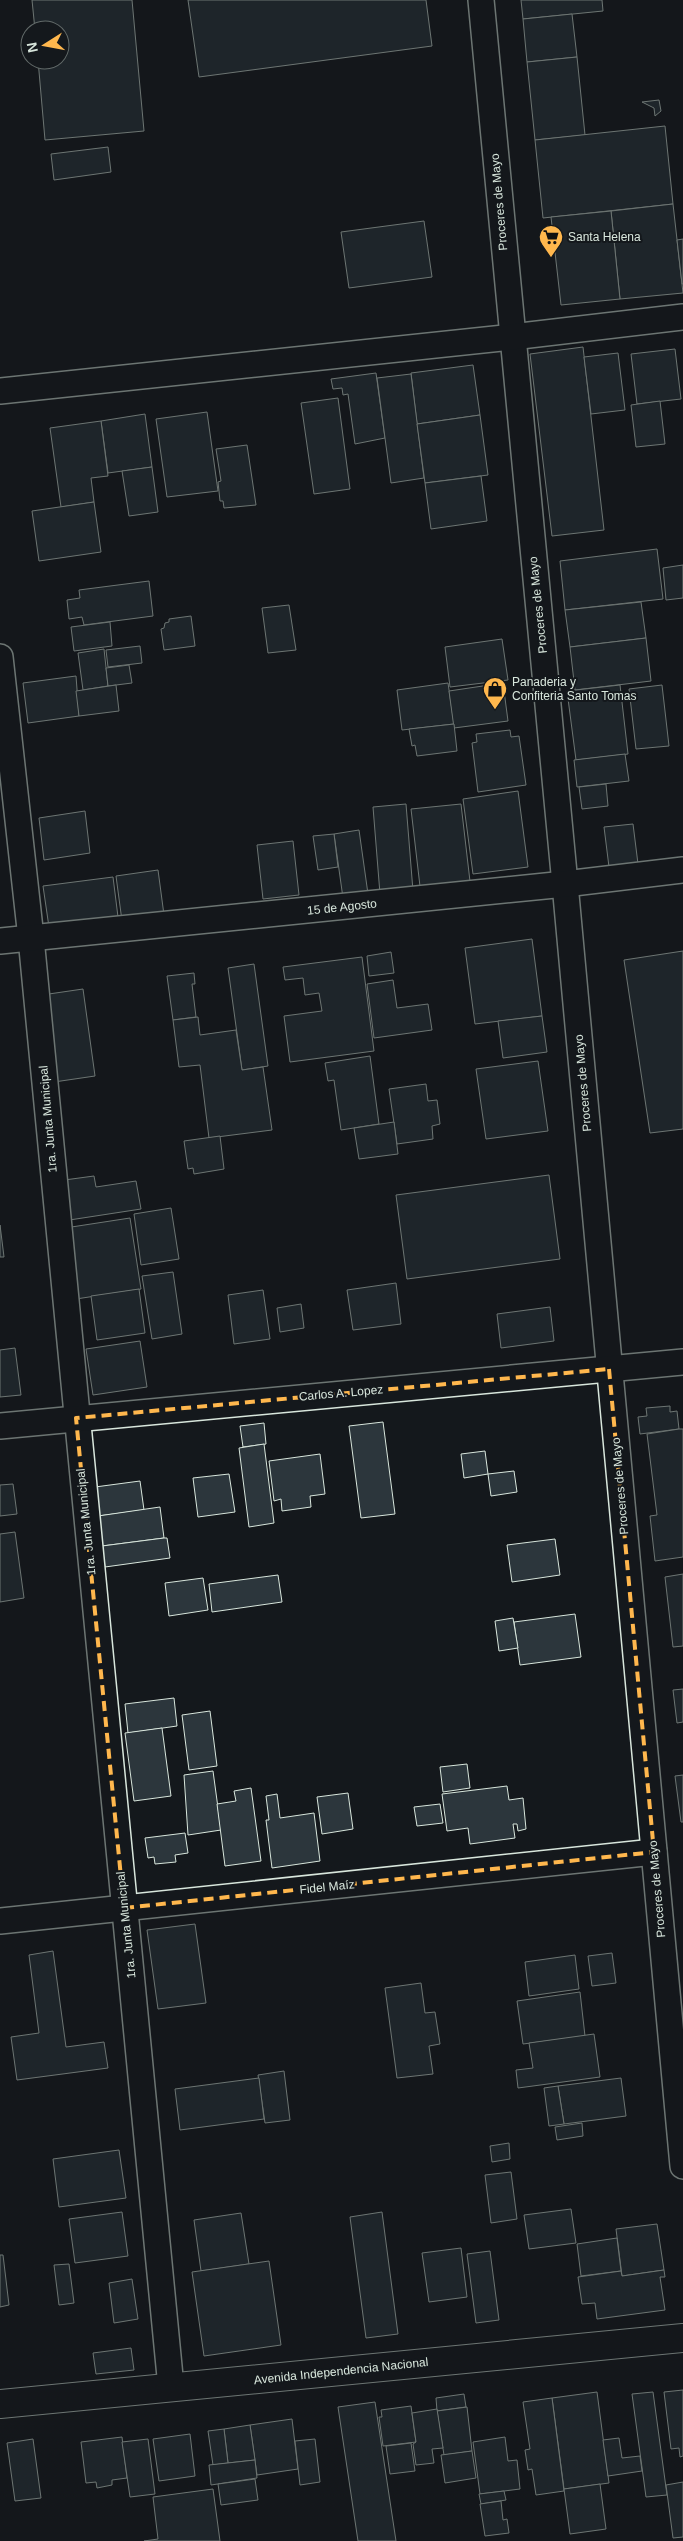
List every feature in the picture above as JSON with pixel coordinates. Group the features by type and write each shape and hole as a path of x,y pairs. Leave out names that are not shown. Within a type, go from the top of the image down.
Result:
{"main road":[{"name":"Avenida Independencia Nacional","path":"0,2404 683,2338"}],"street":[{"name":"Proceres de Mayo","path":"481,0 565,884 608,1369 683,2166"},
{"path":"0,391 683,317"},
{"name":"1ra. Junta Municipal","path":"0,657 31,938 171,2387"},
{"name":"15 de Agosto","path":"0,941 565,884 683,870"},
{"name":"Carlos A. Lopez","path":"0,1426 683,1362"},
{"name":"Fidel Maíz","path":"0,1921 654,1852"}],"highlighted area":[{"path":"609,1369 654,1852 124,1908 76,1418"}],"building":[{"path":"32,0 132,0 144,131 45,140 39,70 70,70 70,20 34,20"},
{"path":"188,0 426,0 432,46 199,77"},
{"path":"521,0 602,0 603,11 523,19"},
{"path":"572,14 577,57 527,62 523,19"},
{"path":"577,57 585,135 535,140 527,62"},
{"path":"659,100 661,111 655,116 654,108 642,102"},
{"path":"665,126 673,204 543,218 535,140"},
{"path":"108,147 111,172 54,180 51,154"},
{"path":"673,204 683,293 620,299 611,211"},
{"path":"611,211 620,299 561,305 551,217"},
{"path":"424,221 432,277 349,288 341,232"},
{"path":"683,239 683,284 682,284 677,240"},
{"path":"583,347 604,530 552,536 530,354"},
{"path":"675,349 681,399 637,404 631,354"},
{"path":"618,353 625,410 591,414 584,357"},
{"path":"473,365 480,415 417,424 411,373"},
{"path":"376,373 385,438 355,444 348,394 343,395 342,388 333,389 331,379"},
{"path":"411,374 424,478 391,483 377,378"},
{"path":"338,398 350,489 314,494 301,403"},
{"path":"660,401 665,444 636,447 631,405"},
{"path":"207,412 218,491 167,497 156,419"},
{"path":"145,414 152,467 108,473 101,421"},
{"path":"480,415 488,475 425,483 417,424"},
{"path":"101,421 108,476 91,478 94,502 61,507 50,428"},
{"path":"247,445 256,505 224,508 223,501 220,501 218,482 221,481 216,449"},
{"path":"152,467 158,512 129,516 122,471"},
{"path":"481,476 487,521 431,529 425,483"},
{"path":"94,502 101,552 39,561 32,511"},
{"path":"657,549 663,599 565,610 560,561"},
{"path":"683,565 683,598 666,600 663,568"},
{"path":"149,581 153,616 84,625 82,617 69,619 67,600 80,598 79,590"},
{"path":"641,602 646,638 570,647 565,610"},
{"path":"289,605 296,650 268,653 262,608"},
{"path":"191,616 195,646 164,650 161,629 164,628 165,623 169,622 169,619"},
{"path":"110,622 112,646 74,651 71,627"},
{"path":"646,638 651,681 575,690 570,647"},
{"path":"502,639 508,680 450,687 445,647"},
{"path":"140,646 142,663 108,667 106,650"},
{"path":"104,649 108,686 83,690 78,653"},
{"path":"129,665 132,683 108,686 106,668"},
{"path":"76,676 79,716 28,723 23,683"},
{"path":"448,683 454,724 402,730 397,690"},
{"path":"503,683 508,721 454,728 449,691"},
{"path":"116,685 119,711 79,716 76,691"},
{"path":"620,685 628,754 576,760 567,691"},
{"path":"662,685 669,746 636,749 629,689"},
{"path":"454,724 457,751 417,756 415,745 412,746 409,729"},
{"path":"510,730 511,737 519,736 526,785 478,792 472,743 477,742 476,734"},
{"path":"625,754 629,781 577,787 574,760"},
{"path":"606,784 608,806 582,809 579,787"},
{"path":"518,791 528,867 473,874 463,799"},
{"path":"406,804 413,891 380,894 373,807"},
{"path":"461,804 471,890 421,895 411,809"},
{"path":"85,811 90,853 44,860 39,818"},
{"path":"633,824 638,864 609,867 604,827"},
{"path":"359,830 368,894 343,898 334,834"},
{"path":"334,834 338,867 318,870 313,836"},
{"path":"293,841 299,895 263,899 257,845"},
{"path":"158,870 164,915 122,921 116,876"},
{"path":"113,877 119,925 50,934 43,886"},
{"path":"532,939 542,1016 475,1024 465,948"},
{"path":"683,951 683,1129 650,1133 624,960"},
{"path":"391,952 394,973 369,976 367,956"},
{"path":"362,957 374,1051 290,1062 284,1016 322,1011 319,993 305,995 303,978 285,980 283,967"},
{"path":"254,964 268,1066 242,1070 228,968"},
{"path":"194,973 195,984 192,984 196,1017 173,1020 167,976"},
{"path":"393,980 397,1008 428,1004 432,1030 374,1038 367,984"},
{"path":"83,989 95,1076 54,1082 42,995"},
{"path":"542,1016 547,1052 503,1058 498,1021"},
{"path":"198,1017 200,1035 236,1030 242,1070 263,1067 272,1130 209,1138 200,1065 179,1067 173,1020"},
{"path":"370,1056 379,1124 341,1130 334,1080 328,1081 325,1063"},
{"path":"538,1061 548,1131 486,1139 476,1069"},
{"path":"426,1084 428,1101 437,1100 440,1124 432,1126 433,1139 397,1144 389,1089"},
{"path":"394,1122 398,1154 359,1159 354,1128"},
{"path":"220,1136 224,1169 194,1174 193,1168 188,1169 184,1141"},
{"path":"549,1175 560,1259 407,1279 396,1195"},
{"path":"94,1176 96,1187 136,1181 141,1209 63,1221 57,1181"},
{"path":"171,1208 179,1259 141,1265 134,1214"},
{"path":"130,1218 141,1289 76,1299 65,1228"},
{"path":"0,1225 4,1257 0,1257"},
{"path":"173,1272 182,1334 152,1339 142,1276"},
{"path":"396,1283 401,1324 353,1330 347,1290"},
{"path":"139,1289 145,1333 97,1340 91,1296"},
{"path":"263,1290 270,1339 234,1344 228,1295"},
{"path":"301,1304 304,1328 280,1332 277,1308"},
{"path":"550,1307 554,1341 501,1348 497,1314"},
{"path":"140,1341 147,1387 93,1395 86,1349"},
{"path":"15,1348 21,1395 0,1397 0,1350"},
{"path":"670,1406 670,1412 677,1411 679,1429 640,1434 638,1417 647,1416 646,1408"},
{"path":"383,1422 395,1514 361,1518 349,1426"},
{"path":"264,1423 266,1444 243,1447 240,1426"},
{"path":"683,1429 683,1557 655,1561 650,1516 657,1515 647,1434"},
{"path":"264,1444 274,1523 249,1527 239,1448"},
{"path":"485,1451 488,1474 464,1478 461,1454"},
{"path":"320,1454 325,1494 310,1496 311,1507 282,1511 281,1499 274,1501 269,1461"},
{"path":"514,1471 517,1492 491,1496 488,1474"},
{"path":"229,1474 235,1512 198,1517 193,1478"},
{"path":"140,1481 144,1510 98,1516 95,1487"},
{"path":"13,1484 17,1514 0,1516 0,1485"},
{"path":"160,1507 164,1538 102,1546 98,1516"},
{"path":"15,1532 24,1598 0,1602 0,1534"},
{"path":"167,1538 170,1558 105,1567 102,1546"},
{"path":"555,1539 560,1575 512,1582 507,1545"},
{"path":"683,1574 683,1646 673,1647 665,1577"},
{"path":"278,1575 282,1602 212,1612 209,1584"},
{"path":"203,1578 208,1610 169,1616 165,1583"},
{"path":"575,1614 581,1657 520,1665 514,1622"},
{"path":"513,1618 518,1648 499,1651 495,1621"},
{"path":"683,1689 683,1722 677,1723 673,1690"},
{"path":"174,1698 177,1726 128,1733 125,1704"},
{"path":"210,1711 217,1766 189,1770 182,1715"},
{"path":"162,1728 171,1796 134,1801 125,1733"},
{"path":"467,1764 470,1788 443,1792 440,1767"},
{"path":"213,1771 221,1830 188,1835 184,1775"},
{"path":"683,1775 683,1822 681,1822 675,1776"},
{"path":"507,1786 509,1800 523,1798 526,1829 518,1831 517,1824 513,1824 515,1838 470,1844 468,1828 447,1831 442,1794"},
{"path":"251,1788 261,1861 225,1866 217,1804 236,1801 234,1791"},
{"path":"348,1793 353,1829 322,1834 317,1797"},
{"path":"277,1794 280,1818 314,1813 320,1861 272,1868 266,1820 269,1820 266,1796"},
{"path":"440,1804 443,1823 417,1826 414,1807"},
{"path":"185,1833 188,1853 175,1855 176,1862 155,1864 154,1857 148,1858 145,1838"},
{"path":"195,1924 206,2003 158,2009 147,1930"},
{"path":"53,1951 66,2047 104,2042 108,2068 17,2080 11,2037 39,2033 29,1955"},
{"path":"612,1953 616,1983 592,1986 588,1956"},
{"path":"575,1955 579,1989 529,1996 525,1962"},
{"path":"421,1983 425,2013 435,2012 440,2044 429,2046 433,2074 397,2078 385,1988"},
{"path":"580,1992 585,2036 523,2044 517,2001"},
{"path":"594,2034 600,2077 518,2088 516,2070 533,2068 529,2043"},
{"path":"284,2071 290,2120 265,2123 258,2075"},
{"path":"259,2078 264,2119 180,2130 175,2089"},
{"path":"621,2078 626,2116 564,2124 558,2086"},
{"path":"558,2086 564,2124 549,2126 544,2088"},
{"path":"582,2123 583,2136 557,2140 555,2127"},
{"path":"509,2143 510,2159 492,2162 490,2146"},
{"path":"119,2150 126,2198 59,2207 53,2159"},
{"path":"511,2172 517,2219 491,2223 485,2175"},
{"path":"571,2209 576,2243 529,2249 524,2215"},
{"path":"122,2212 128,2256 75,2263 69,2219"},
{"path":"382,2212 398,2334 366,2338 350,2217"},
{"path":"241,2213 249,2264 201,2271 194,2220"},
{"path":"657,2224 664,2270 622,2276 616,2229"},
{"path":"617,2238 621,2271 581,2276 577,2244"},
{"path":"461,2248 467,2297 429,2302 422,2253"},
{"path":"490,2251 499,2320 476,2323 467,2254"},
{"path":"0,2255 3,2255 9,2305 0,2307"},
{"path":"269,2261 281,2345 204,2356 192,2272"},
{"path":"69,2264 74,2303 59,2305 54,2265"},
{"path":"664,2270 665,2277 660,2277 665,2310 597,2319 595,2303 582,2304 578,2277 621,2271 622,2276"},
{"path":"132,2279 138,2319 114,2323 109,2283"},
{"path":"131,2348 134,2370 96,2374 93,2353"},
{"path":"683,2390 683,2456 680,2457 679,2448 671,2449 664,2392"},
{"path":"597,2392 609,2483 564,2489 552,2398"},
{"path":"653,2392 667,2495 646,2497 632,2394"},
{"path":"464,2394 466,2407 437,2411 436,2398"},
{"path":"552,2398 564,2491 536,2495 532,2469 528,2470 525,2450 530,2449 523,2402"},
{"path":"375,2402 396,2541 358,2541 338,2407"},
{"path":"411,2406 416,2442 383,2446 379,2417 382,2417 381,2410"},
{"path":"467,2407 472,2451 444,2455 437,2411"},
{"path":"437,2409 443,2448 432,2449 434,2463 416,2465 413,2444 416,2442 412,2413"},
{"path":"292,2419 298,2469 257,2475 250,2425"},
{"path":"250,2425 255,2460 228,2463 224,2429"},
{"path":"224,2429 228,2463 213,2465 208,2431"},
{"path":"190,2434 195,2476 159,2481 153,2439"},
{"path":"122,2437 127,2478 112,2480 112,2485 97,2488 96,2482 86,2483 81,2442"},
{"path":"505,2437 508,2461 517,2460 520,2489 480,2494 473,2442"},
{"path":"619,2438 622,2458 640,2456 642,2471 608,2476 603,2440"},
{"path":"33,2439 41,2498 15,2501 7,2443"},
{"path":"148,2439 155,2494 130,2497 122,2442"},
{"path":"315,2439 320,2482 300,2485 295,2441"},
{"path":"411,2443 415,2471 390,2474 386,2446"},
{"path":"472,2451 476,2478 445,2483 441,2455"},
{"path":"255,2460 257,2478 211,2485 209,2465"},
{"path":"255,2479 258,2500 221,2505 218,2484"},
{"path":"683,2482 683,2537 673,2538 666,2485"},
{"path":"600,2484 606,2529 570,2534 564,2489"},
{"path":"213,2489 220,2541 144,2541 158,2539 153,2497"},
{"path":"504,2491 506,2500 481,2504 479,2494"},
{"path":"501,2501 503,2520 507,2519 509,2533 485,2536 480,2504"}],"place":[{"name":"Santa Helena","path":"551,258"},
{"name":"Panaderia y Confiteria Santo Tomas","path":"495,710"}]}
